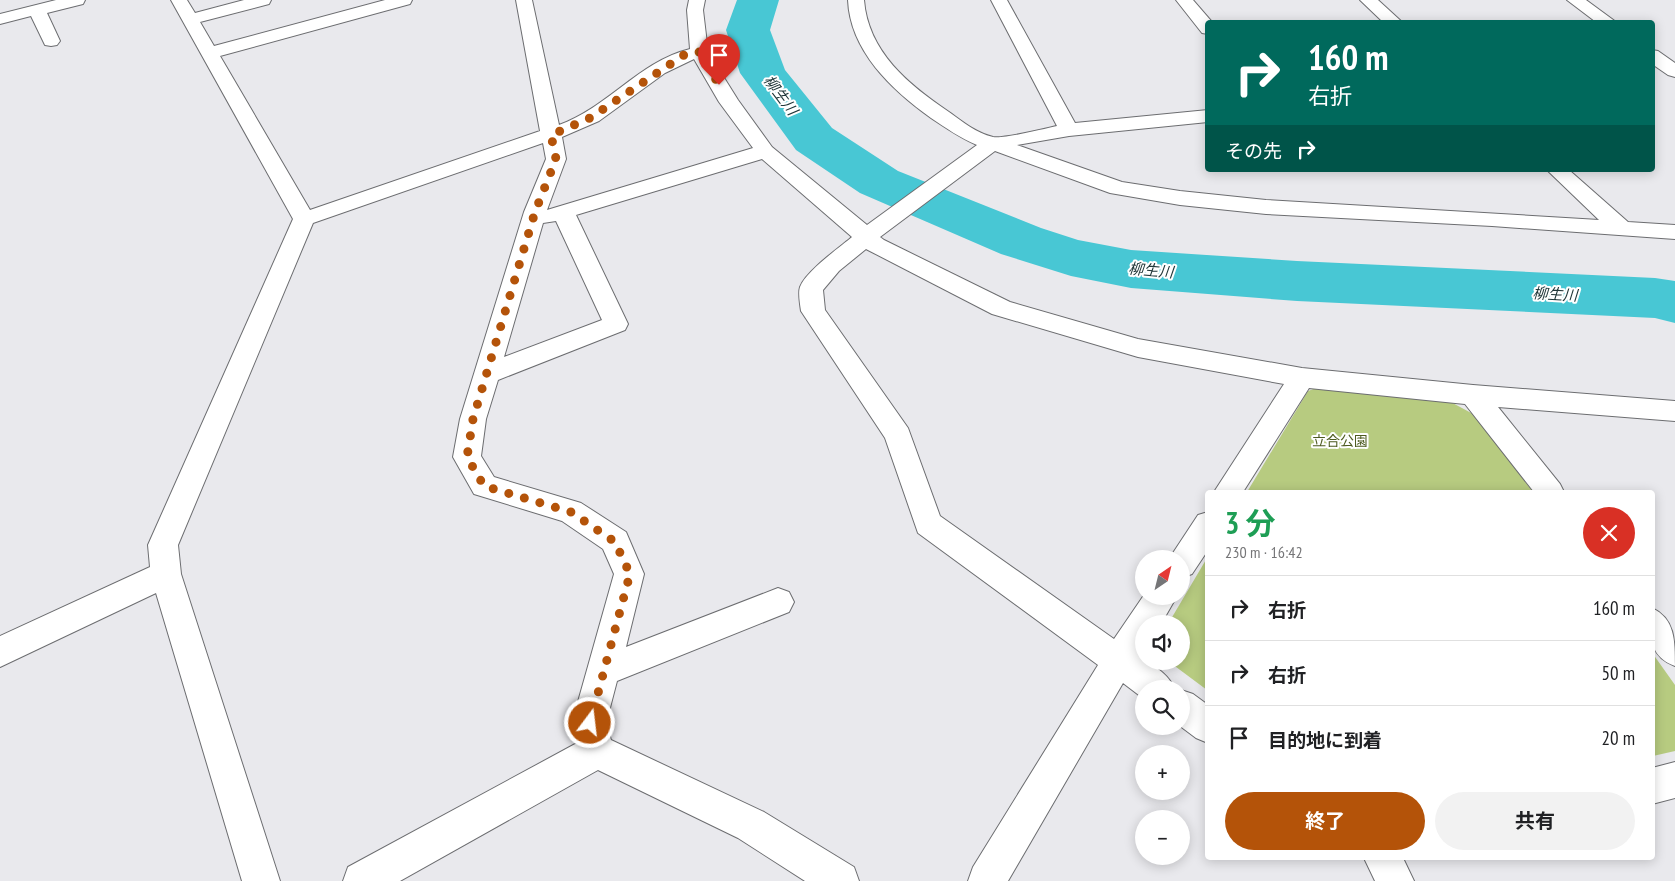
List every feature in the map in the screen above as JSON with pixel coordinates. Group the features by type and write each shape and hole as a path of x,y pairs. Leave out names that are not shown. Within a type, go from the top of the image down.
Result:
{"street":[{"path":"0,19 77,0"},
{"path":"263,0 185,10 304,219"},
{"path":"210,53 404,0"},
{"path":"524,0 556,159 533,221 486,374 473,419 467,457 484,486 571,512 615,542 630,574 590,723 597,751"},
{"path":"697,0 695,10 700,52 729,102 765,151 876,245 1001,308 1138,348 1302,378 1473,395 1675,410"},
{"path":"856,0 858,18 869,44 892,77 913,96 945,119 969,136 1118,188 1172,197 1266,207 1675,232"},
{"path":"999,0 1069,130"},
{"path":"1184,0 1205,24"},
{"path":"1368,0 1391,20"},
{"path":"1575,0 1604,20"},
{"path":"37,10 51,41"},
{"path":"261,881 166,574 164,545 304,219 551,135 590,118 687,53 700,52"},
{"path":"1655,57 1675,71"},
{"path":"1655,79 1675,77"},
{"path":"1146,680 928,524 898,435 813,311 811,288 831,266 867,236 991,144 1069,130 1205,116"},
{"path":"533,221 765,151"},
{"path":"1559,172 1622,228"},
{"path":"486,374 616,324 563,212"},
{"path":"1229,490 1302,378"},
{"path":"1473,395 1548,490"},
{"path":"1190,551 1205,529"},
{"path":"0,652 166,574"},
{"path":"603,671 778,602"},
{"path":"987,881 1155,605"},
{"path":"1655,626 1675,651"},
{"path":"1190,713 1205,724"},
{"path":"362,881 597,751"},
{"path":"597,751 751,825 840,881"},
{"path":"1655,785 1675,780"},
{"path":"1384,860 1395,881"}],"green space":[{"name":"立合公園","path":"1319,387 1447,400 1475,415 1531,490 1248,490 1308,391"},
{"path":"1205,561 1205,689 1180,670 1190,670 1190,615 1173,615 1179,605 1190,605 1190,587"},
{"path":"1655,657 1675,685 1675,751 1655,756"}],"water":[{"path":"749,0 765,0 768,32 756,44 748,18"}],"waterway":[{"name":"柳生川","path":"758,0 748,30 763,73 814,139 879,182 1021,241 1071,257 1131,269 1297,281 1655,298 1675,302"}],"route":[{"path":"590,723 630,574 615,542 571,512 484,486 467,457 473,419 535,212 556,159 551,135 571,128 590,118 687,53 700,52 719,85"}]}
